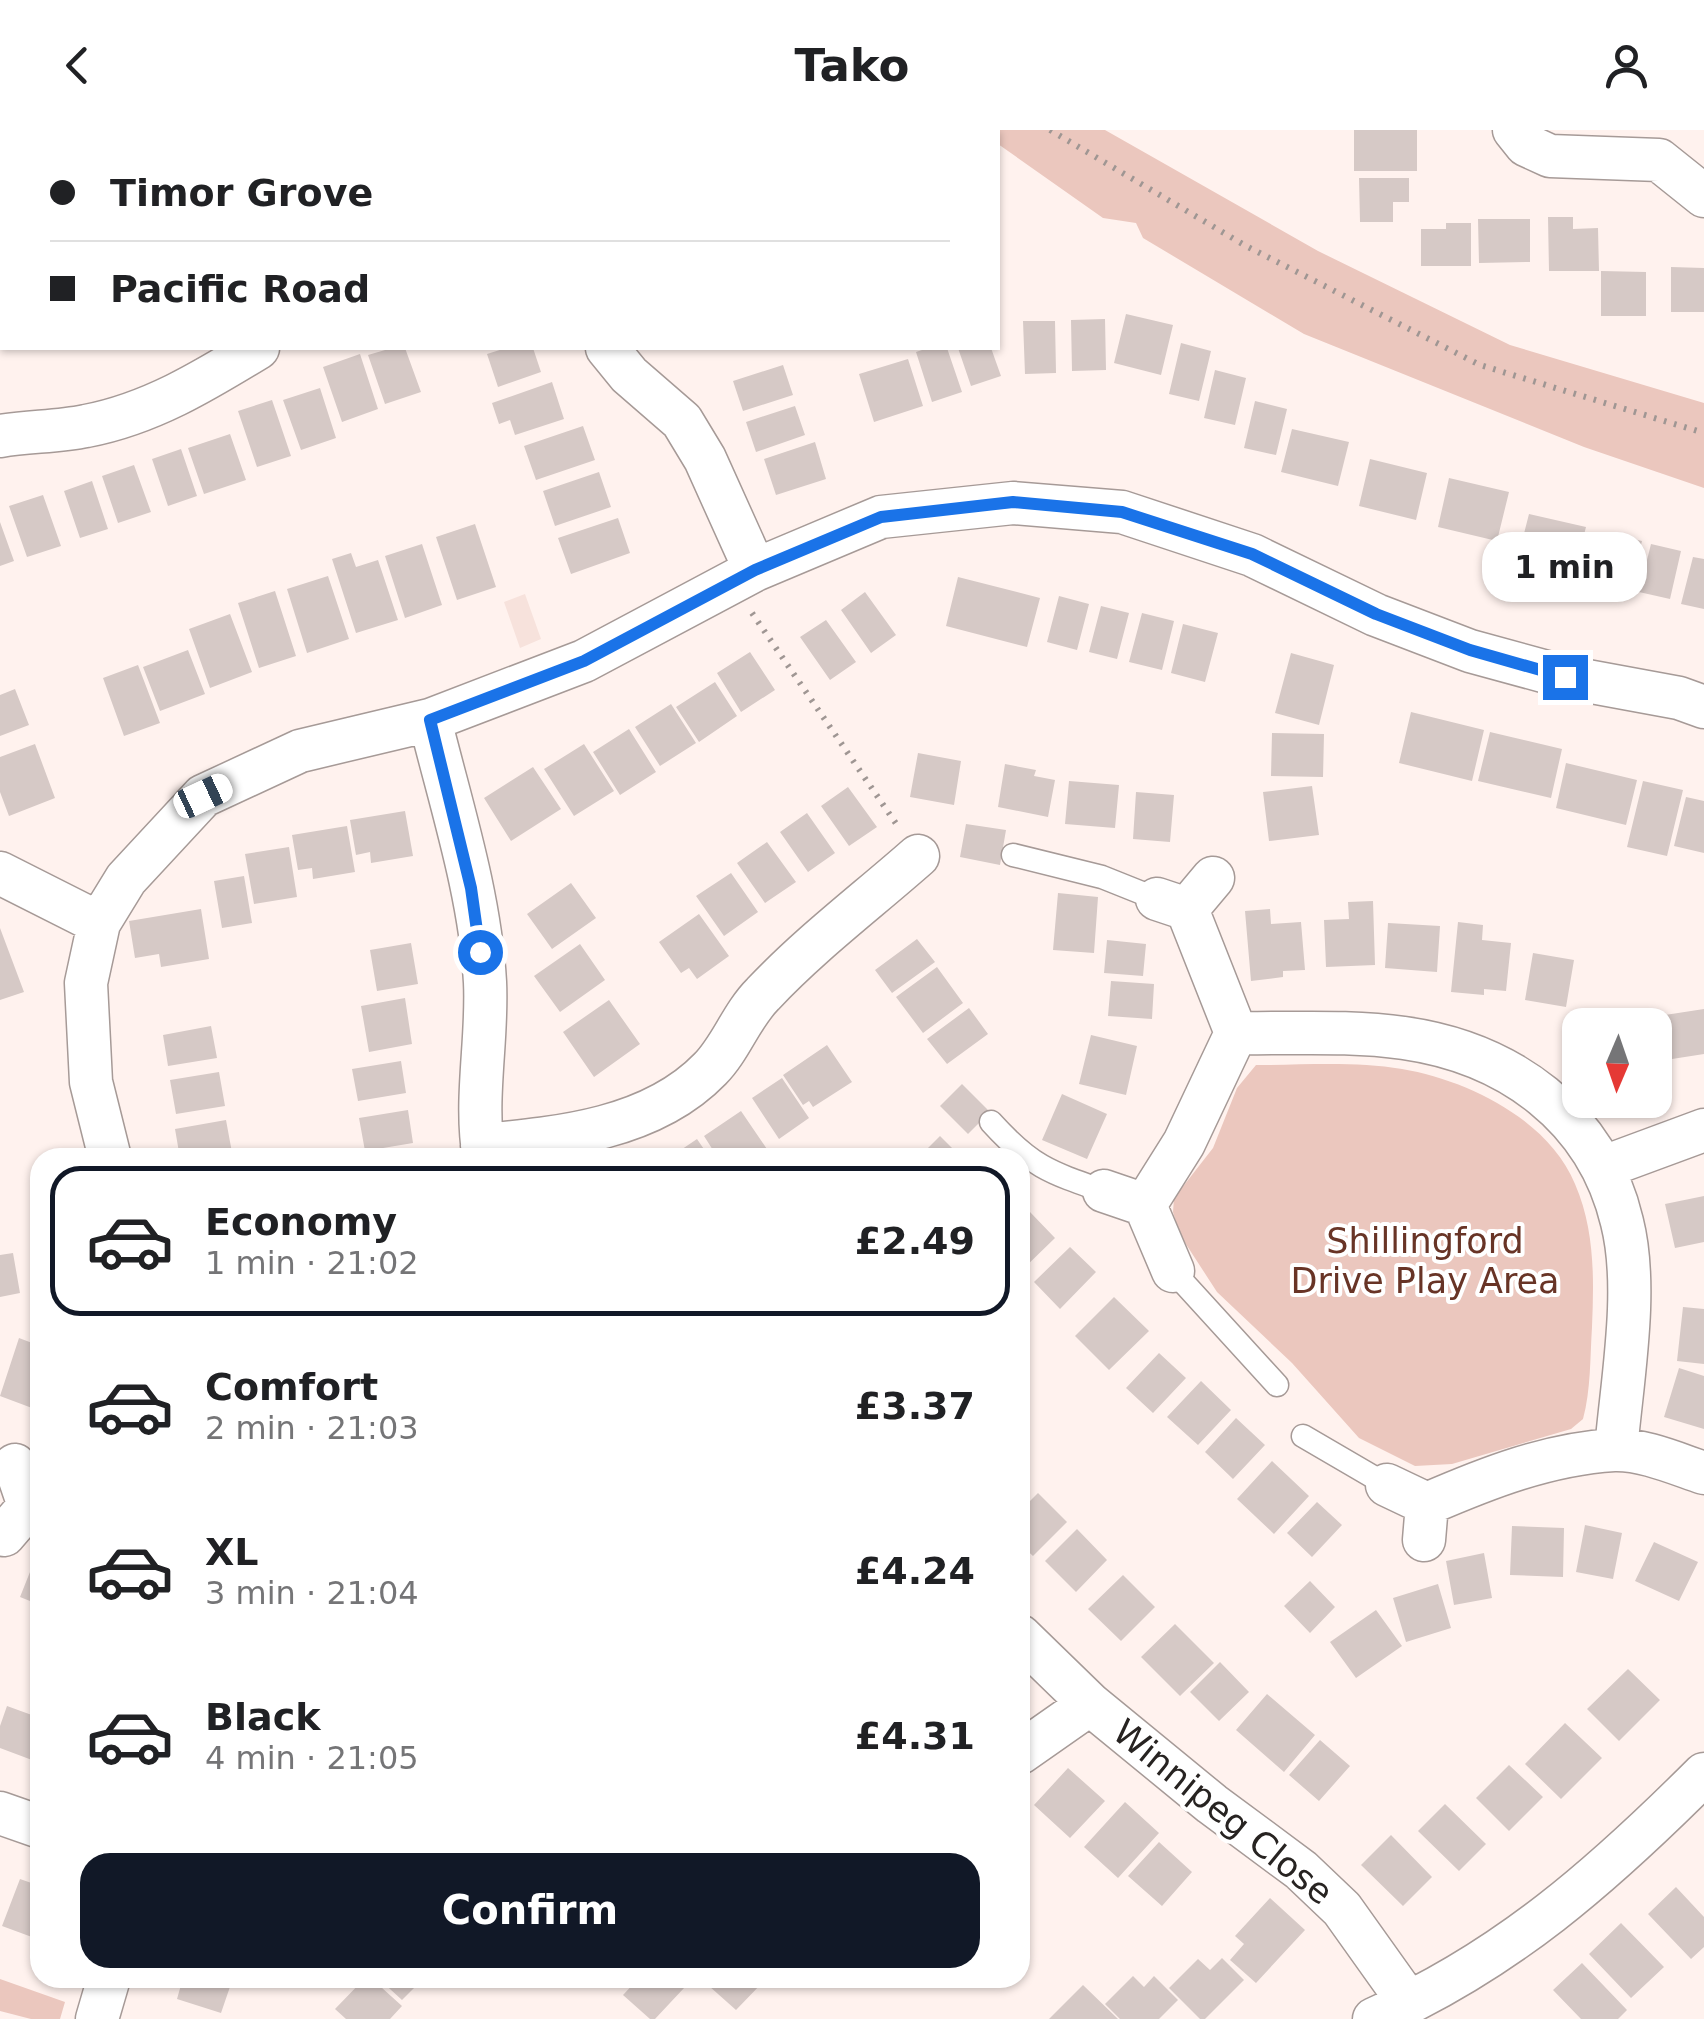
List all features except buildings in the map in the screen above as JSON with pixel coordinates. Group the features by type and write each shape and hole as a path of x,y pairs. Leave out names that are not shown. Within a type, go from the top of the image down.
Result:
{"street":[{"path":"1514,130 1526,145 1550,156 1659,160 1704,196"},
{"path":"0,436 87,426 143,409 186,392 255,350"},
{"path":"609,350 629,376 682,422 706,459 743,577"},
{"path":"108,1148 91,1082 86,983 99,924 126,879 203,796 300,751 430,720 584,661 743,577 881,517 1013,502 1122,512 1252,554 1376,614 1470,650 1565,677 1679,698 1704,707"},
{"path":"430,720 471,888 485,983 480,1069 483,1148"},
{"path":"498,1148 646,1114 675,1098 712,1068 762,994 918,856"},
{"path":"0,873 99,924"},
{"path":"1144,1205 1184,1143 1236,1033 1186,895"},
{"path":"1236,1033 1404,1038 1462,1052 1532,1084 1573,1123 1604,1167 1623,1224 1628,1298 1616,1450"},
{"path":"1604,1167 1704,1130"},
{"path":"1104,1191 1144,1205 1172,1271"},
{"path":"1387,1484 1426,1522 1522,1465 1616,1450 1664,1459 1704,1473"},
{"path":"15,1465 24,1516"},
{"name":"Winnipeg Close","path":"1030,1646 1090,1704 1212,1804 1302,1870 1342,1908 1392,2011"},
{"path":"1030,1746 1090,1704"},
{"path":"1392,2011 1538,1924 1605,1872 1704,1774"},
{"path":"0,1813 30,1824"},
{"path":"97,2019 106,1988"}],"lane":[{"path":"1013,855 1186,895"},
{"path":"991,1122 1015,1148"},
{"path":"1030,1161 1045,1171 1104,1191"},
{"path":"1172,1271 1278,1384"},
{"path":"1304,1436 1387,1484"}],"path":[{"path":"1050,130 1246,246 1480,365 1704,434"},
{"path":"743,577 918,856"}],"shaded area":[{"path":"525,594 541,639 520,648 504,602"}],"green space":[{"path":"1000,130 1105,130 1318,251 1510,345 1704,403 1704,488 1584,447 1304,334 1143,238 1136,223 1103,218 1000,145"},
{"name":"Shillingford Drive Play Area","path":"1256,1065 1367,1065 1427,1074 1503,1106 1546,1140 1575,1184 1590,1237 1593,1309 1583,1419 1571,1429 1452,1464 1415,1466 1359,1438 1292,1363 1217,1292 1180,1235 1173,1212 1174,1198 1213,1148 1237,1088"},
{"path":"0,1979 65,2002 60,2019 31,2019 0,2011"}],"route":[{"path":"480,952 471,888 430,720 584,661 755,570 881,517 1013,502 1122,512 1252,554 1376,614 1470,650 1565,677"}]}
